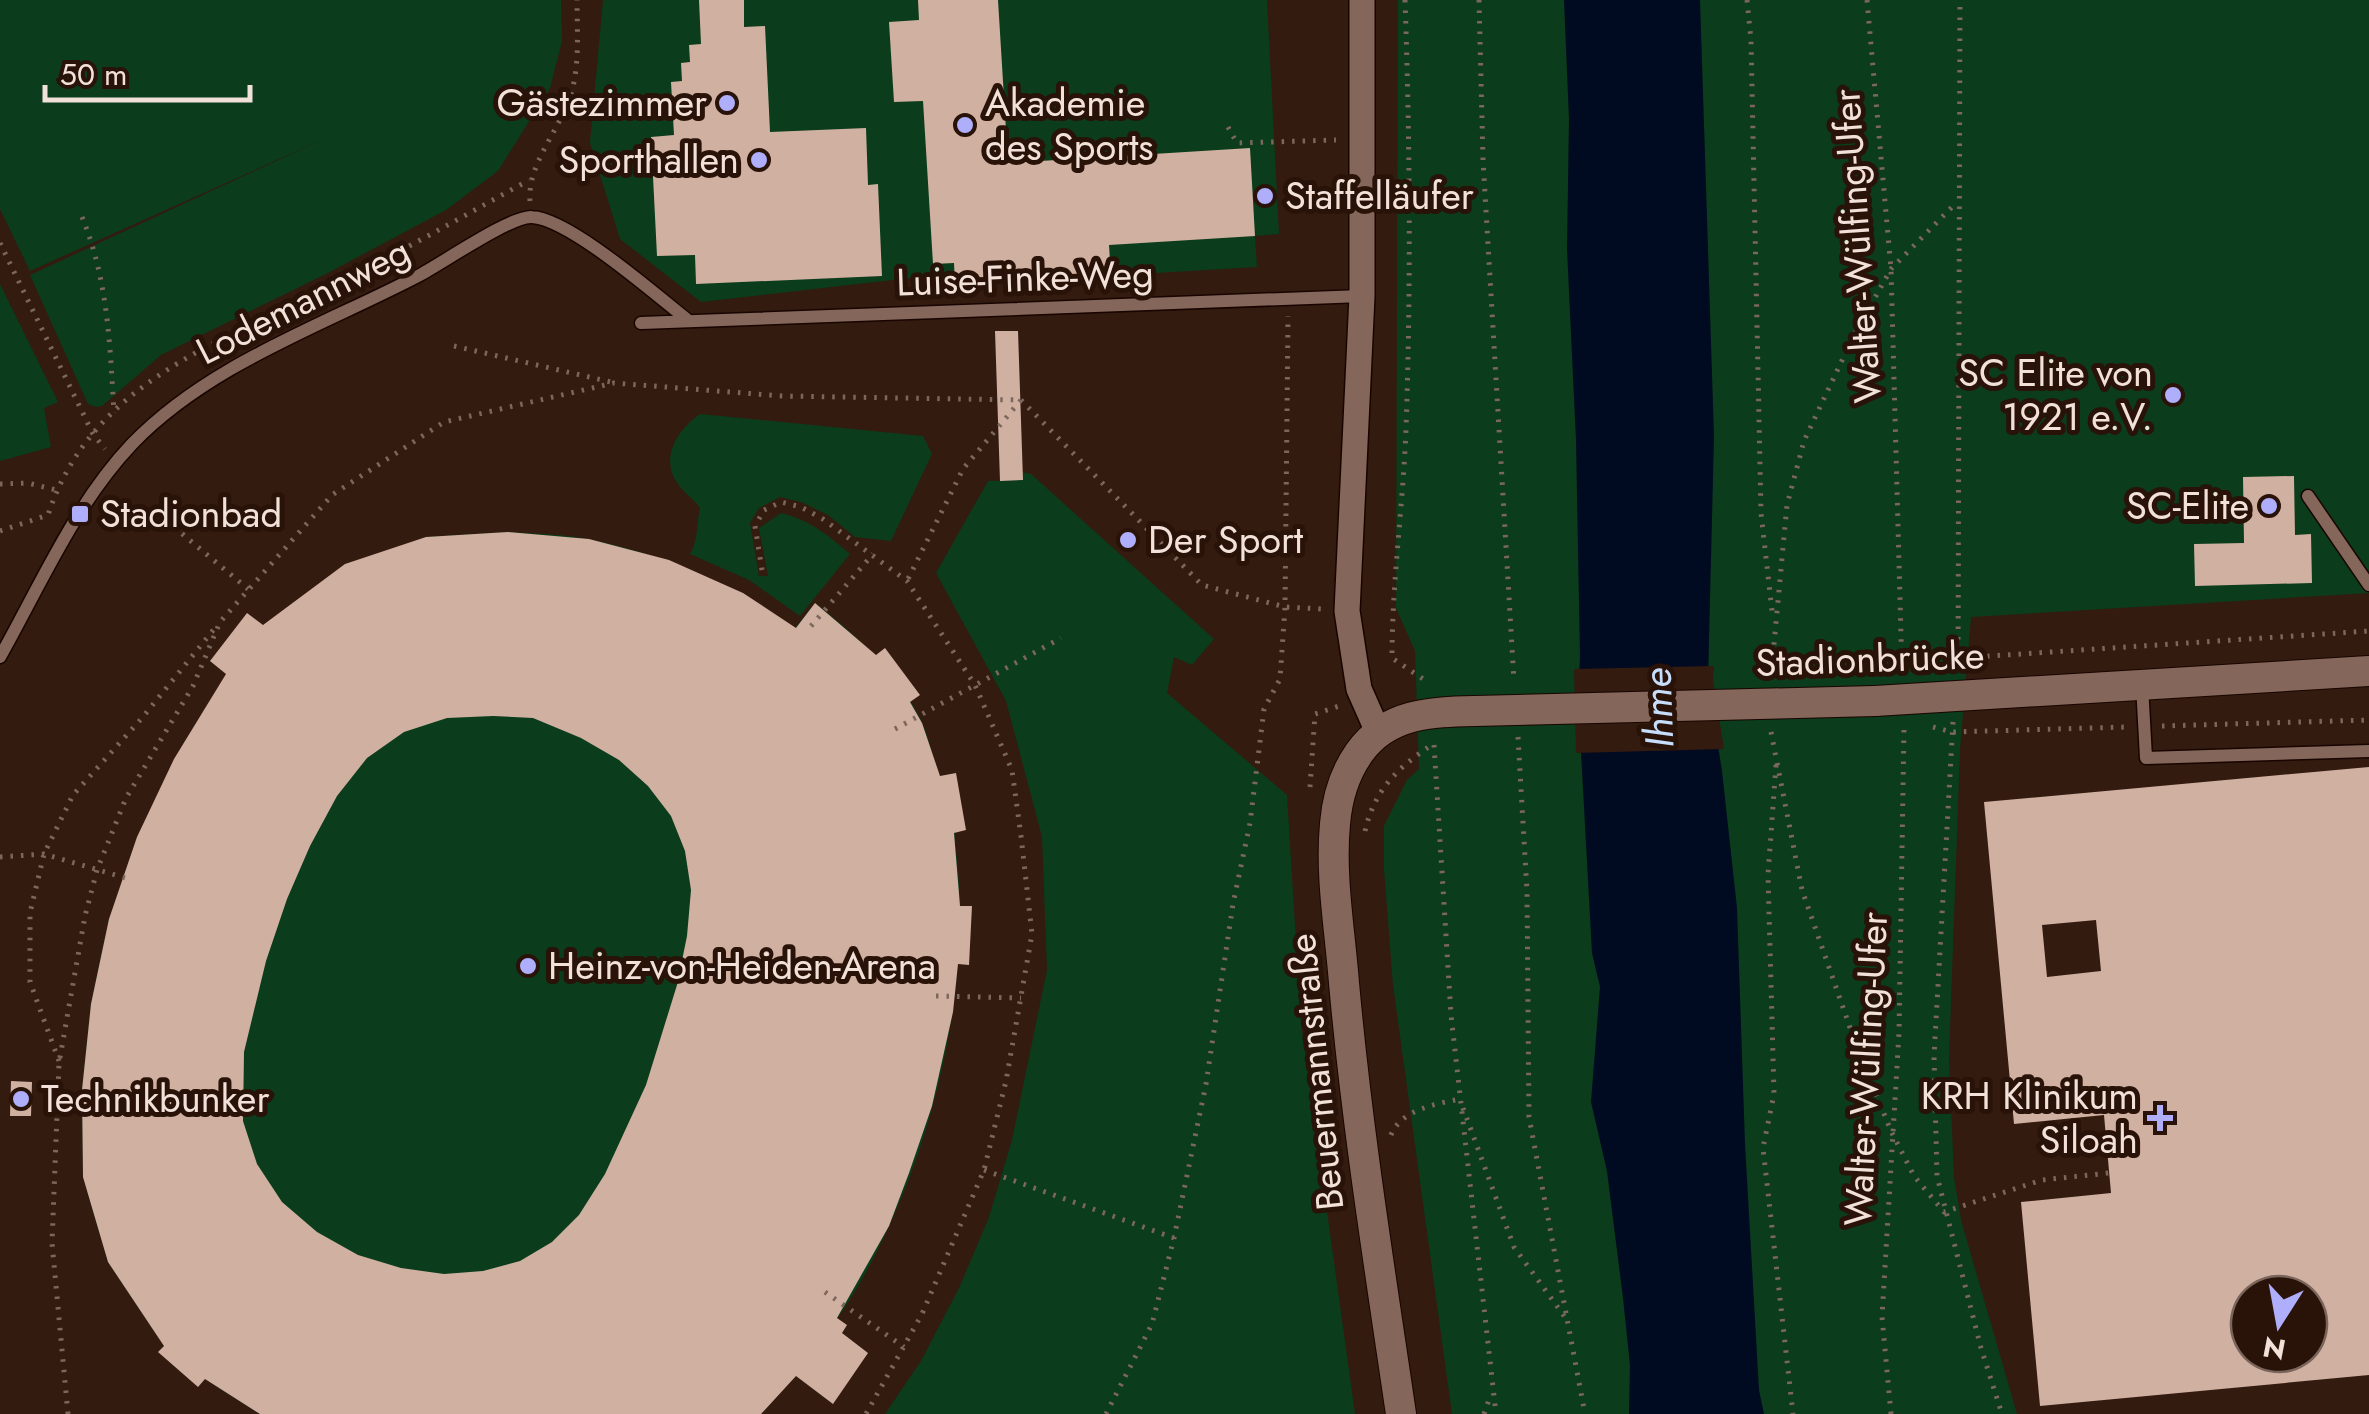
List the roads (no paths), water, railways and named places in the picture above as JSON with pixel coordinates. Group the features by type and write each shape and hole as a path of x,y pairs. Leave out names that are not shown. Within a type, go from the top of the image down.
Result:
{"street":[{"path":"1362,0 1362,296 1347,610 1359,689 1378,732"},
{"name":"Stadionbrücke","path":"1378,732 1396,721 1431,712 1875,701 2369,671"},
{"name":"Beuermannstraße","path":"1378,732 1349,769 1340,797 1335,824 1335,870 1353,1083 1400,1414"}],"lane":[{"name":"Lodemannweg","path":"0,657 80,514 132,444 206,383 422,274 513,222 532,216 569,230 690,321"},
{"name":"Luise-Finke-Weg","path":"640,323 1362,296"},
{"path":"2308,496 2369,585"},
{"path":"2142,685 2146,758 2369,750"}],"water":[{"name":"Ihme","path":"1564,0 1700,0 1714,436 1708,681 1737,908 1745,1144 1759,1390 1764,1414 1629,1414 1630,1365 1623,1298 1607,1171 1591,1102 1600,987 1592,953 1578,697 1576,440 1567,249 1569,119"}],"place":[{"name":"Gästezimmer","path":"727,103"},
{"name":"Akademie des Sports","path":"965,125"},
{"name":"Sporthallen","path":"759,160"},
{"name":"Staffelläufer","path":"1265,196"},
{"name":"SC Elite von 1921 e.V.","path":"2173,395"},
{"name":"SC-Elite","path":"2269,506"},
{"name":"Stadionbad","path":"80,514"},
{"name":"Der Sport","path":"1128,540"},
{"name":"Heinz-von-Heiden-Arena","path":"528,966"},
{"name":"Technikbunker","path":"21,1099"},
{"name":"KRH Klinikum Siloah","path":"2160,1118"}]}
